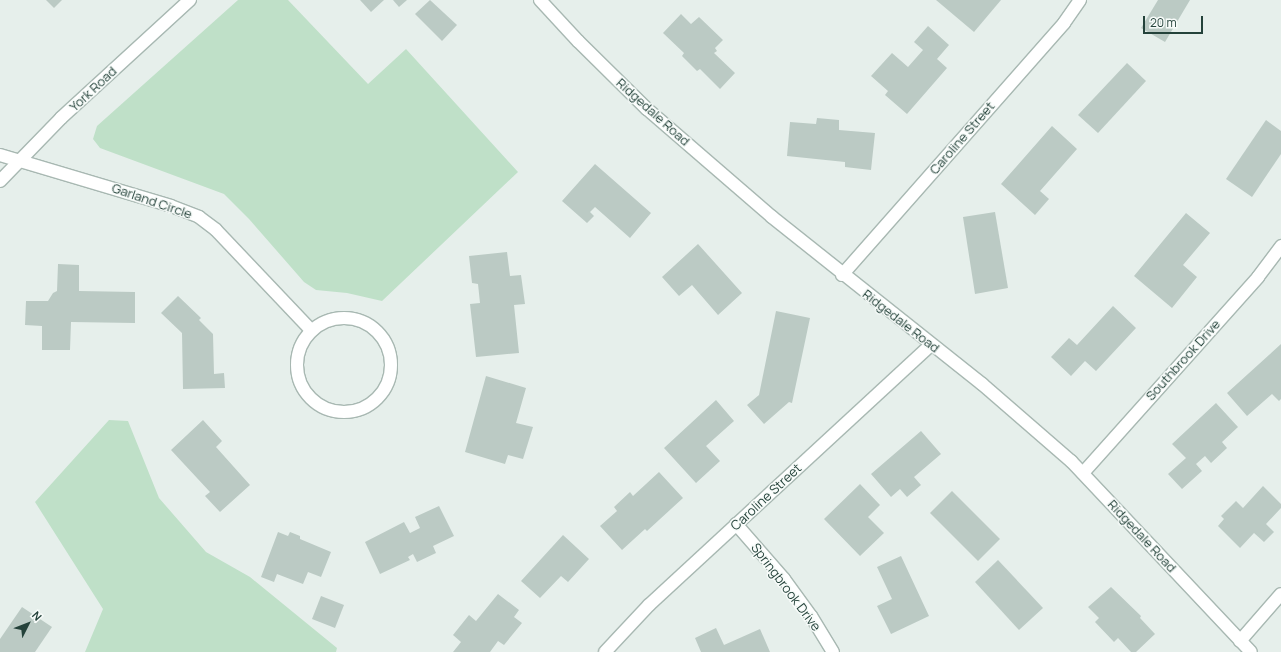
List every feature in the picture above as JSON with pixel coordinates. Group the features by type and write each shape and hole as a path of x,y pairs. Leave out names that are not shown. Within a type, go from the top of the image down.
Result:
{"street":[{"name":"York Road","path":"0,181 61,118 190,0"},
{"name":"Ridgedale Road","path":"540,0 583,46 647,109 772,217 1027,422 1082,473 1251,652"},
{"name":"Caroline Street","path":"842,274 1064,23 1080,0"},
{"name":"Garland Circle","path":"0,155 171,206 199,217 216,230 312,331"},
{"name":"Southbrook Drive","path":"1082,473 1258,277 1281,246"},
{"path":"340,318 356,320 370,326 382,337 389,351 392,366 388,382 381,396 369,406 355,412 339,412 325,408 312,400 302,387 298,373 298,357 303,343 312,331 325,322 340,318"},
{"name":"Caroline Street","path":"606,652 649,605 930,345"},
{"name":"Springbrook Drive","path":"736,524 784,579 811,616 833,652"},
{"path":"1240,641 1281,594"}],"green space":[{"path":"238,0 288,0 368,84 406,49 518,172 382,301 347,293 316,290 304,282 249,219 224,194 100,148 93,139 97,126"},
{"path":"109,420 128,421 159,498 206,552 250,577 337,648 336,652 85,652 103,609 35,502"}],"building":[{"path":"46,0 62,0 54,8"},
{"path":"360,0 384,0 371,12"},
{"path":"393,0 407,0 399,7"},
{"path":"430,0 457,25 442,41 415,14"},
{"path":"936,0 1001,0 974,32"},
{"path":"1158,0 1190,0 1165,42 1141,28"},
{"path":"681,14 691,24 699,17 723,40 715,48 717,51 714,53 735,73 720,89 700,69 697,71 682,56 684,53 663,33"},
{"path":"928,26 949,45 937,59 947,68 907,114 885,95 888,91 871,76 892,53 908,67 923,50 914,42"},
{"path":"1127,63 1146,81 1098,133 1078,115"},
{"path":"817,118 839,120 839,130 875,133 871,170 845,167 845,162 787,156 790,122 816,124"},
{"path":"1266,120 1281,131 1281,154 1252,197 1226,179"},
{"path":"1052,126 1077,149 1040,191 1049,199 1035,215 1001,184"},
{"path":"595,164 651,213 630,238 595,207 590,212 594,216 587,223 562,201"},
{"path":"995,212 1008,288 975,294 963,217"},
{"path":"1186,213 1210,233 1183,265 1197,277 1172,308 1134,276"},
{"path":"698,244 742,293 718,315 692,285 679,296 662,277"},
{"path":"507,252 510,276 521,275 525,304 514,305 519,353 476,357 470,304 480,303 478,284 472,283 469,256"},
{"path":"58,264 79,265 79,291 135,292 135,323 71,322 70,350 42,350 42,326 25,325 26,301 48,301 53,293 57,291"},
{"path":"178,296 201,318 199,320 213,334 214,374 224,373 225,388 183,389 182,333 161,313"},
{"path":"1113,306 1136,328 1096,371 1085,361 1071,376 1051,357 1069,338 1077,345"},
{"path":"776,311 810,318 792,403 789,402 764,424 747,405 759,395"},
{"path":"1281,344 1281,399 1279,401 1272,394 1247,416 1227,393"},
{"path":"486,376 526,388 516,423 533,427 523,459 508,455 505,464 465,452"},
{"path":"716,400 734,421 706,446 720,461 696,483 664,448"},
{"path":"1216,403 1238,427 1222,442 1227,448 1211,463 1205,456 1196,464 1202,471 1182,489 1168,474 1186,458 1172,444"},
{"path":"203,420 222,441 216,447 250,485 220,512 205,496 210,492 171,450"},
{"path":"921,431 941,454 914,477 921,485 907,497 900,489 891,497 871,474"},
{"path":"659,472 683,498 647,531 645,529 622,550 600,526 617,511 614,507 630,492 633,496"},
{"path":"860,484 880,505 868,517 884,533 860,556 824,519"},
{"path":"1263,486 1281,504 1281,508 1266,524 1274,532 1264,542 1254,533 1240,548 1218,526 1224,519 1221,516 1236,501 1243,508"},
{"path":"952,491 1000,539 978,561 930,513"},
{"path":"439,506 454,536 433,546 436,553 417,562 413,554 408,557 410,560 380,574 365,542 404,522 410,533 420,528 415,517"},
{"path":"278,532 288,536 290,532 300,536 300,539 331,552 321,577 308,572 303,584 277,574 274,582 261,577"},
{"path":"563,535 589,559 568,582 561,576 540,598 521,581"},
{"path":"901,556 929,616 891,634 877,606 892,599 877,567"},
{"path":"998,560 1043,608 1019,630 975,582"},
{"path":"1111,587 1141,616 1140,618 1155,634 1136,652 1131,652 1118,638 1114,642 1095,622 1099,618 1088,607"},
{"path":"498,594 519,610 514,617 522,623 504,645 498,641 490,652 453,652 461,642 453,635 469,615 476,621"},
{"path":"321,596 344,605 335,628 312,619"},
{"path":"22,607 52,627 35,652 0,652 0,639"},
{"path":"716,628 724,645 760,629 770,652 701,652 695,638"}]}
